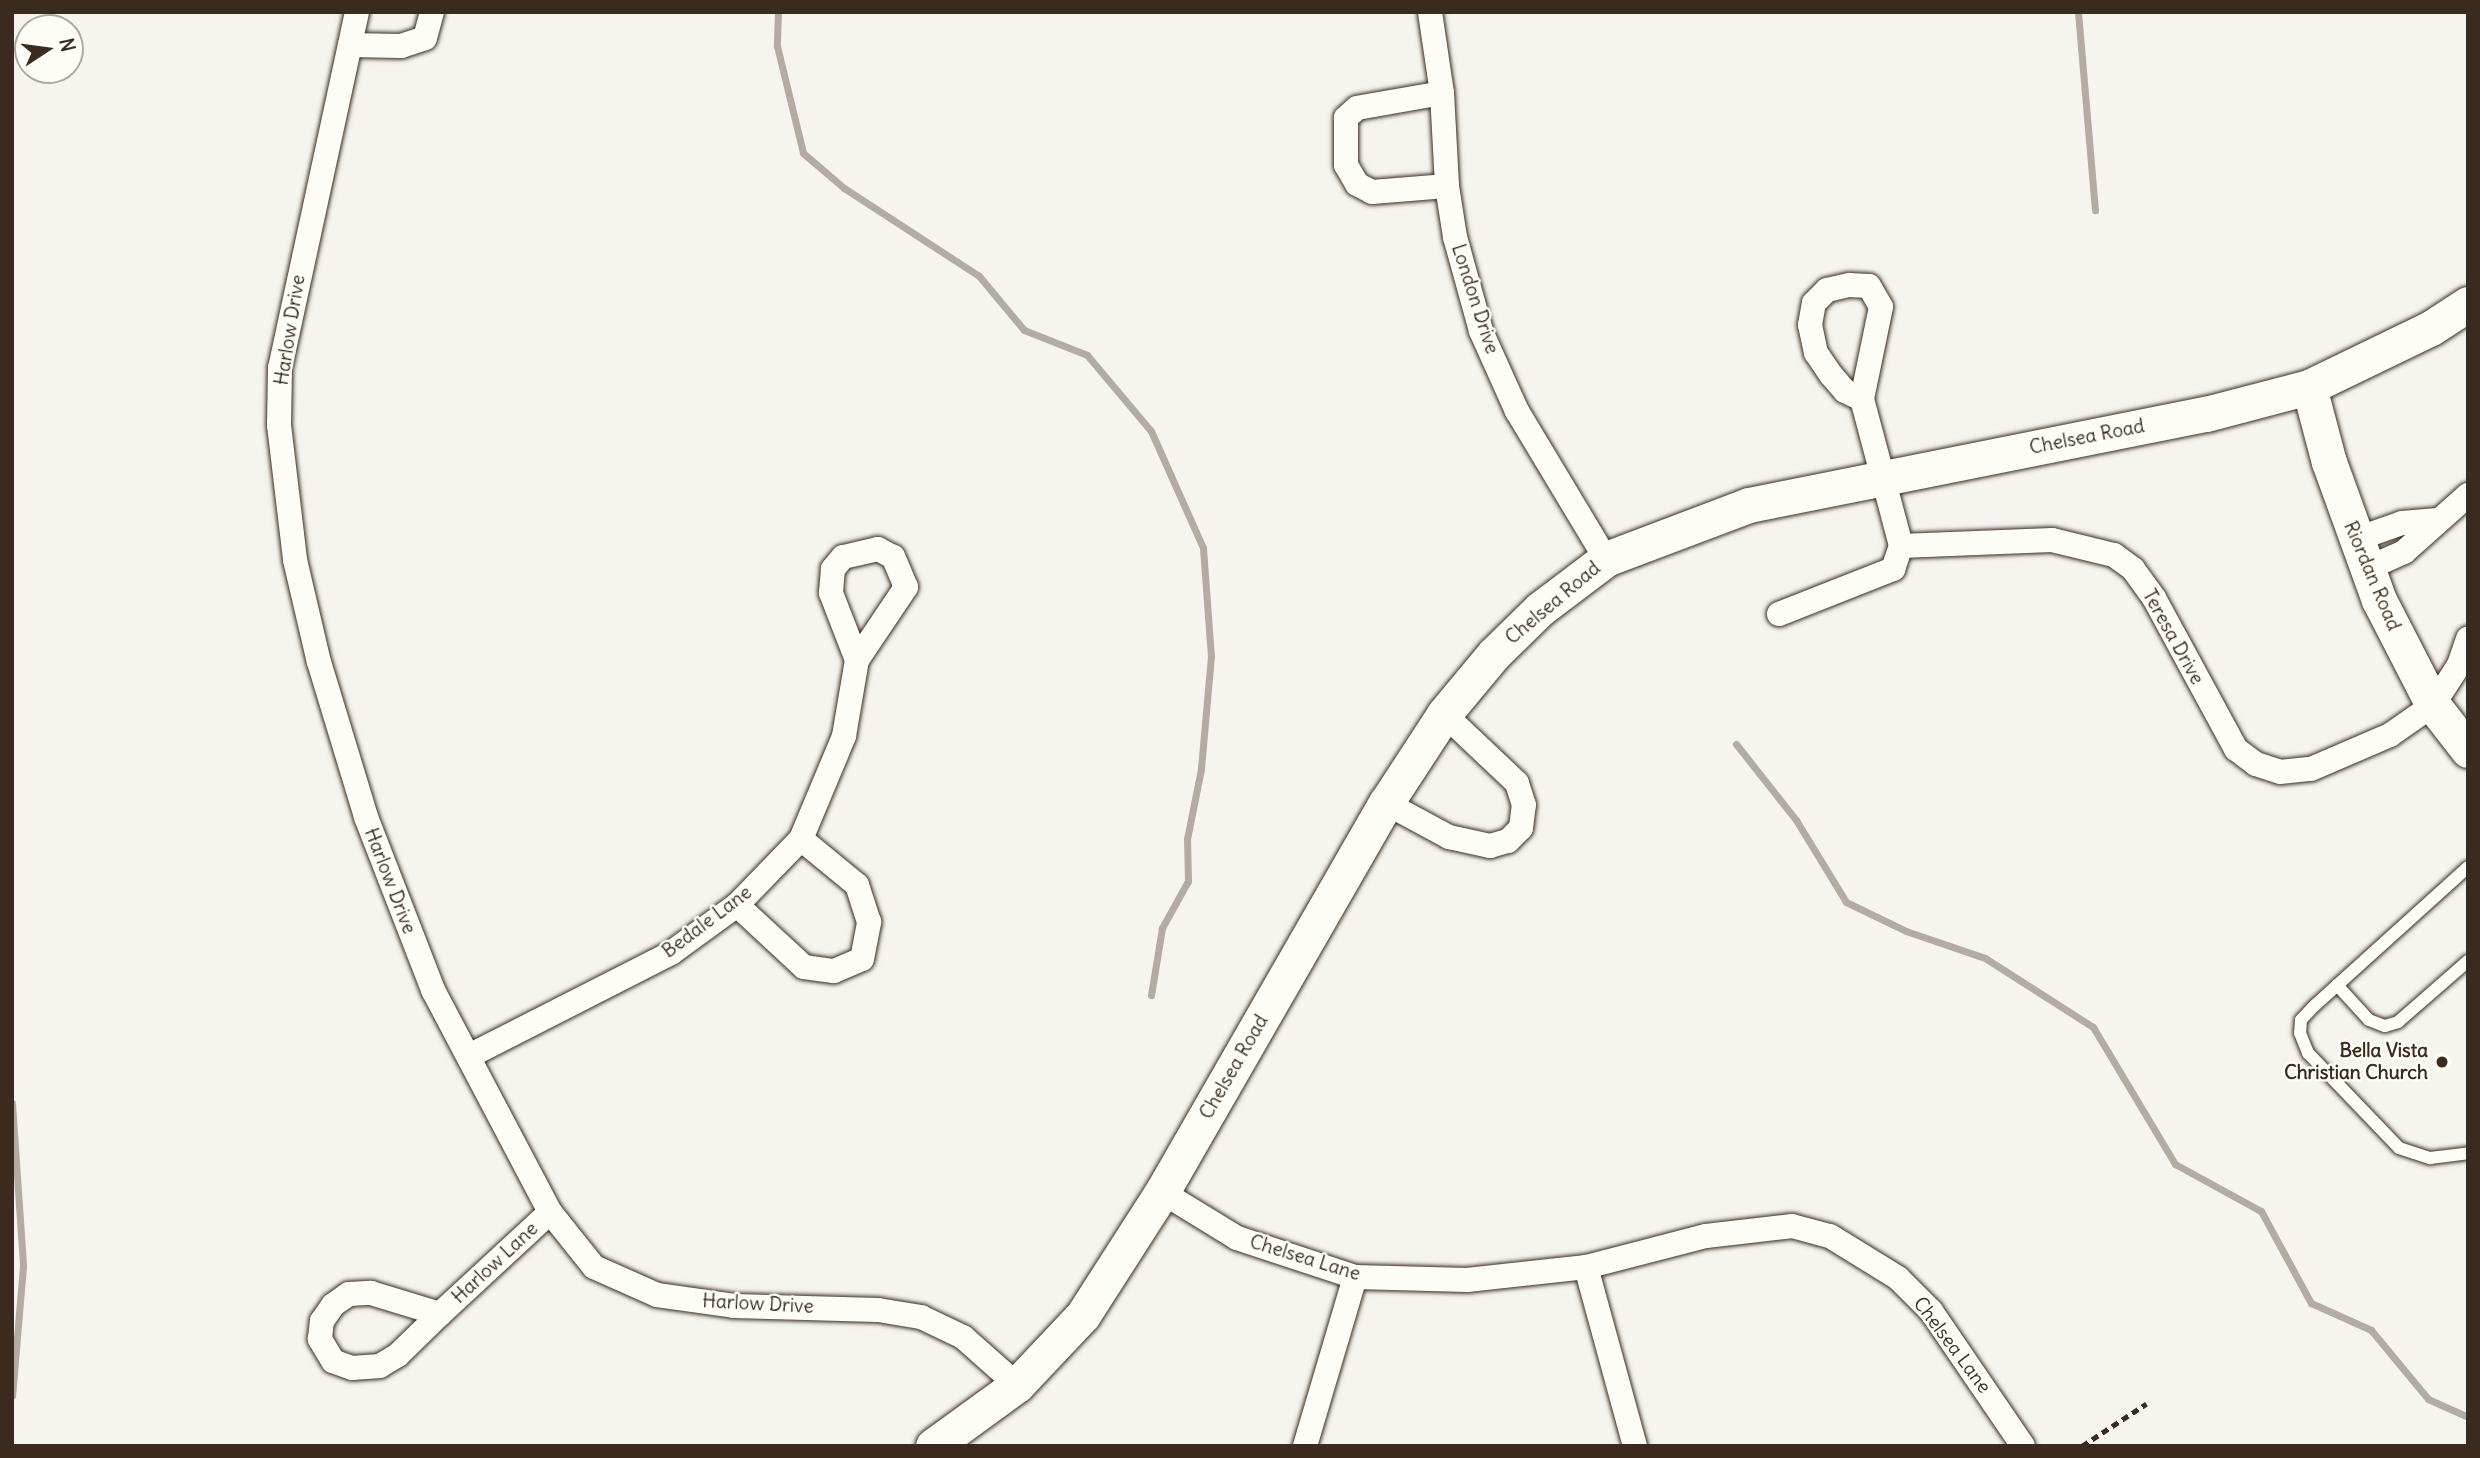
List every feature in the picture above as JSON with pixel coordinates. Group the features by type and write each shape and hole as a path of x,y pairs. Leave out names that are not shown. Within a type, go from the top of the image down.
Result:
{"street":[{"name":"Harlow Drive","path":"357,12 280,368 279,425 285,493 318,662 366,817 433,990 471,1055 550,1212 594,1266 657,1295 734,1306 878,1310 921,1317 963,1337 1017,1385"},
{"path":"350,45 401,46 425,38 432,12"},
{"name":"London Drive","path":"1430,12 1443,93 1447,186 1455,237 1481,331 1517,411 1605,559"},
{"path":"1443,93 1357,108 1346,118 1346,166 1357,184 1372,192 1447,186"},
{"name":"Chelsea Road","path":"933,1446 1017,1385 1083,1315 1162,1192 1386,803 1444,714 1494,654 1540,609 1605,559 1748,505 2206,414 2309,387 2431,328 2468,304"},
{"name":"Riordan Road","path":"2309,387 2360,554 2433,705 2468,750"},
{"path":"1779,614 1893,569 1901,546 1879,477 1862,399"},
{"path":"2360,554 2404,552 2468,495"},
{"name":"Teresa Drive","path":"1901,546 2052,540 2114,555 2133,569 2154,597 2236,749 2256,764 2280,772 2311,769 2389,736 2433,705"},
{"path":"2433,705 2459,665 2468,639"},
{"name":"Bedale Lane","path":"471,1055 671,953 737,905 801,839 844,736 857,660"},
{"path":"1386,803 1449,837 1490,846 1508,841 1521,828 1524,805 1517,783 1444,714"},
{"path":"737,905 804,967 834,971 862,959 869,922 857,885 801,839"},
{"name":"Chelsea Lane","path":"1162,1192 1237,1238 1355,1277 1467,1280 1586,1267 1706,1236 1792,1226 1830,1236 1898,1278 1931,1311 2023,1446"},
{"name":"Harlow Lane","path":"440,1314 550,1212"},
{"path":"1586,1267 1635,1446"},
{"path":"1305,1446 1355,1277"}],"lane":[{"path":"2468,867 2301,1020 2300,1033 2308,1053 2399,1149 2430,1158 2468,1153"},
{"path":"2337,985 2369,1020 2385,1026 2398,1022 2468,961"}],"path":[{"path":"2082,1446 2146,1405"}],"waterway":[{"path":"778,12 777,46 803,153 844,188 979,276 1024,330 1087,355 1151,431 1203,548 1211,656 1201,769 1187,839 1188,881 1162,928 1151,995"},
{"path":"2078,12 2095,210"},
{"path":"1736,744 1796,820 1846,902 1906,931 1985,958 2093,1027 2175,1164 2261,1211 2311,1303 2371,1330 2428,1399 2468,1417"},
{"path":"12,1103 23,1266 12,1396"}],"place":[{"name":"Bella Vista Christian Church","path":"2442,1062"}]}
